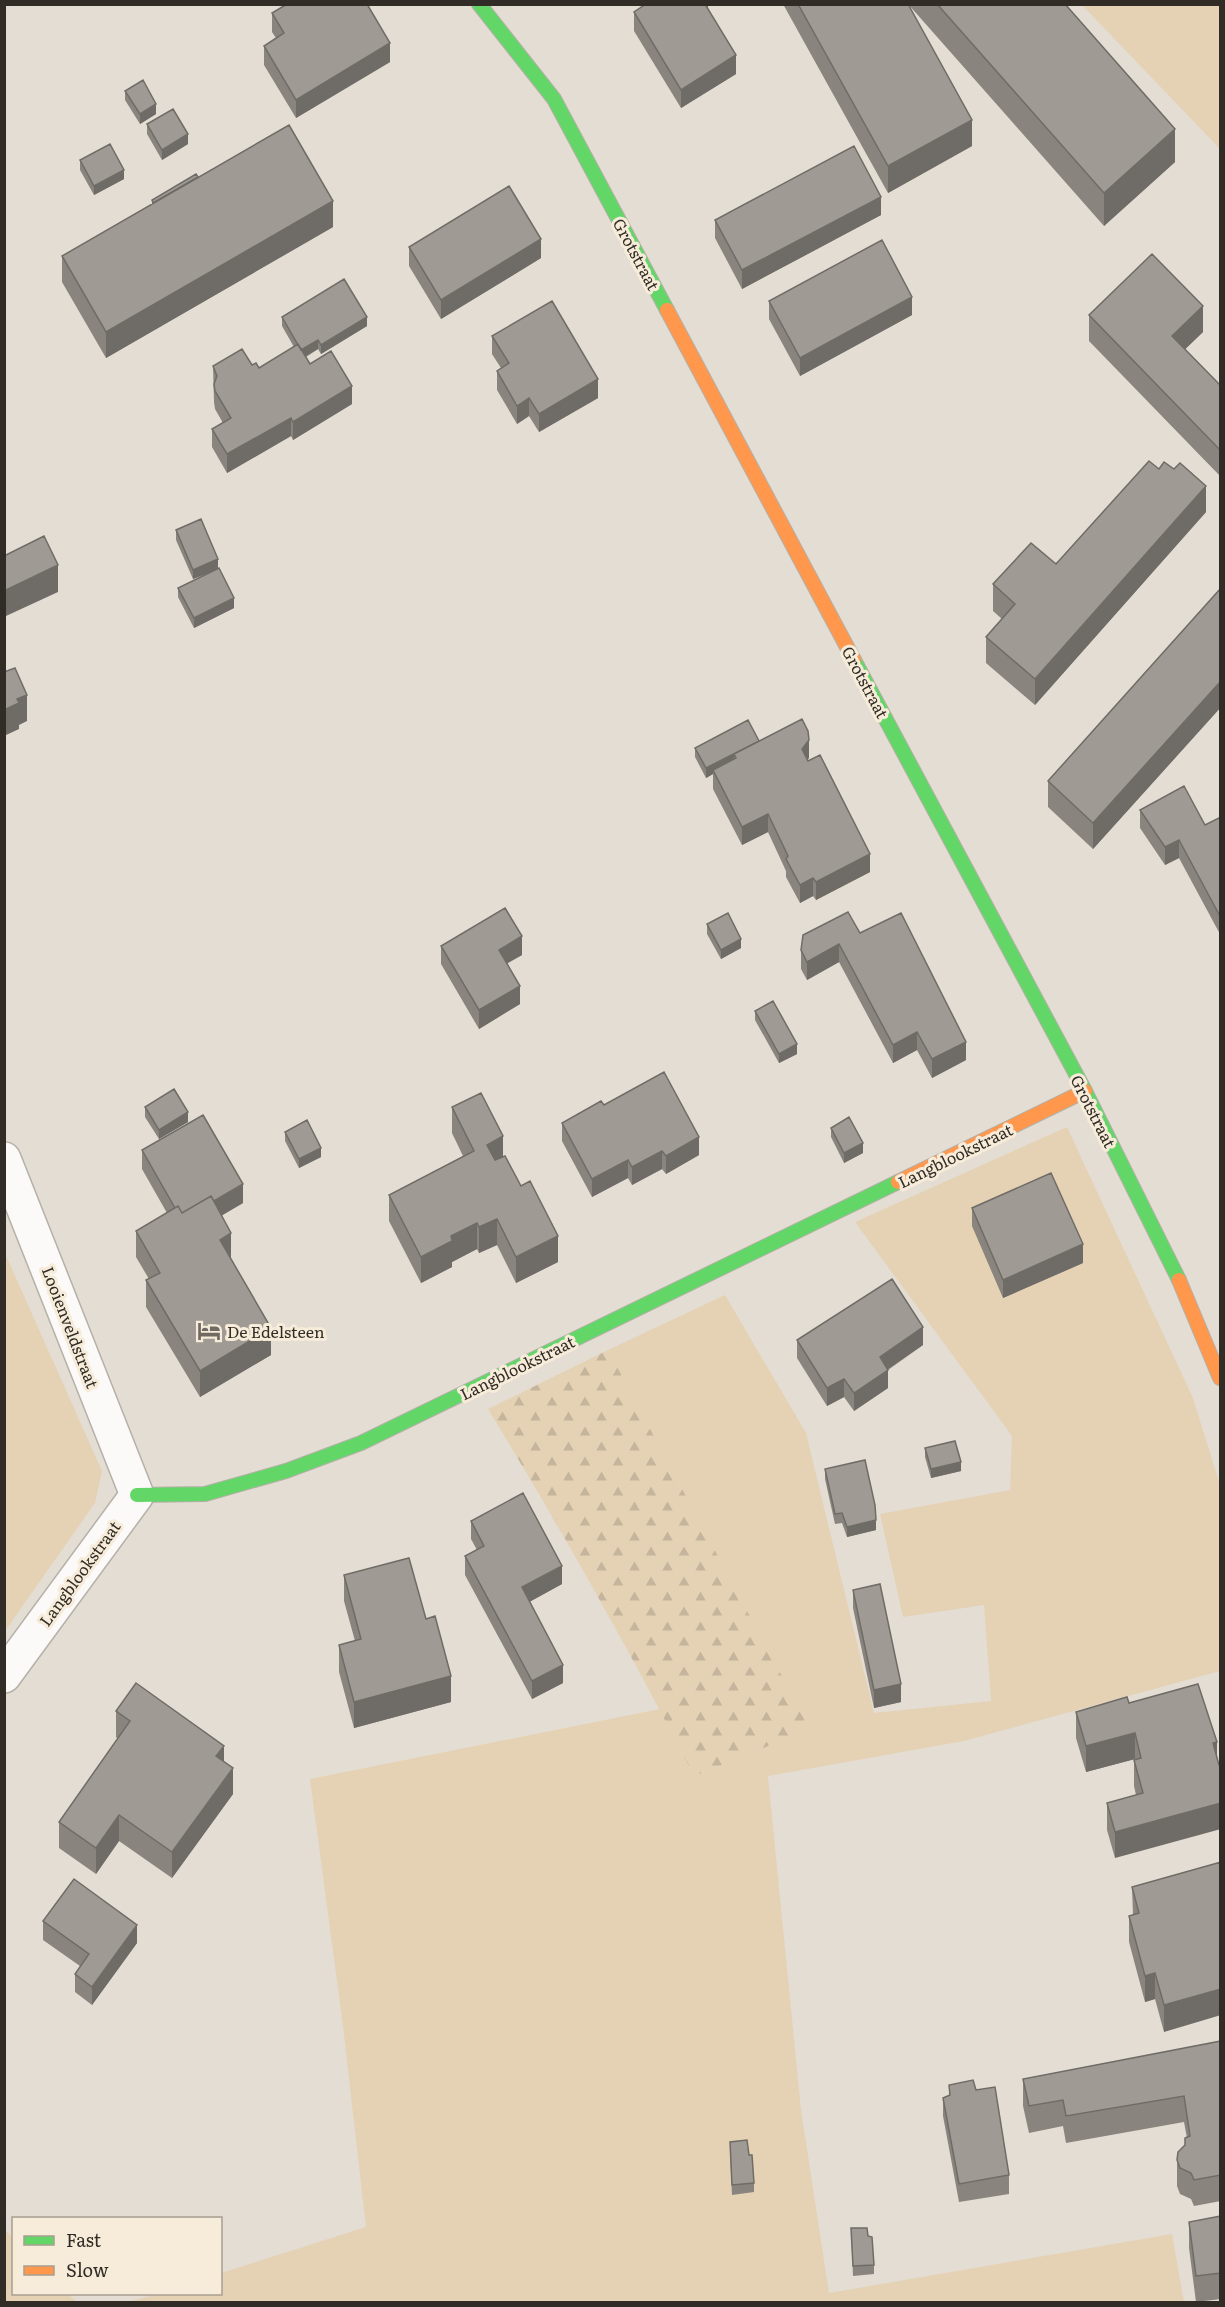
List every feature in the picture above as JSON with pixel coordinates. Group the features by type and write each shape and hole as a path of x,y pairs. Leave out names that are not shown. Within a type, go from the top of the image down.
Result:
{"street":[{"name":"Grotstraat","path":"479,4 554,99 1085,1091 1190,1302 1221,1378"},
{"name":"Langblookstraat","path":"4,1676 137,1495 205,1494 286,1472 361,1443 1085,1091"},
{"name":"Looienveldstraat","path":"4,1159 137,1495"}],"green space":[{"path":"1082,5 1220,5 1220,149"},
{"path":"1067,1127 1193,1398 1220,1485 1220,1671 964,1741 768,1776 801,2110 829,2293 1172,2234 1184,2302 128,2302 153,2295 222,2295 222,2273 366,2227 343,2026 310,1779 660,1709 694,1776 809,1729 608,1350 725,1295 806,1433 874,1713 991,1701 984,1605 903,1617 880,1514 1010,1490 1012,1436 855,1222"},
{"path":"4,1251 102,1471 95,1503 5,1631"},
{"path":"608,1350 810,1729 694,1776 594,1591 488,1409"},
{"path":"4,2229 12,2237 12,2295 69,2295 77,2302 5,2302"}],"building":[{"path":"287,4 367,4 390,43 296,100 264,46 284,33 272,13"},
{"path":"646,4 705,4 736,55 681,90 634,12"},
{"path":"798,4 908,4 972,120 888,166"},
{"path":"937,4 1065,4 1175,129 1104,193"},
{"path":"143,80 156,104 140,114 125,91"},
{"path":"173,109 188,134 162,150 147,124"},
{"path":"289,125 333,201 106,332 62,256"},
{"path":"110,144 124,170 94,186 80,160"},
{"path":"854,146 881,197 742,270 715,220"},
{"path":"196,174 198,177 153,203 152,200"},
{"path":"509,186 541,239 441,300 409,247"},
{"path":"882,240 912,297 800,358 769,301"},
{"path":"1152,254 1203,306 1172,336 1221,386 1221,451 1089,315"},
{"path":"344,279 367,317 321,345 318,340 301,350 282,317"},
{"path":"552,301 598,379 539,414 529,398 517,406 497,371 509,363 492,336"},
{"path":"298,344 310,364 331,351 352,386 293,422 291,418 227,454 212,429 231,418 215,391 214,384 217,376 213,366 242,349 252,365 256,363 259,368"},
{"path":"1149,461 1159,469 1164,462 1174,469 1180,463 1206,486 1035,679 986,637 1015,604 993,584 1031,543 1056,564"},
{"path":"201,519 218,559 193,570 176,530"},
{"path":"44,536 58,565 4,591 4,556"},
{"path":"219,568 234,598 194,618 178,588"},
{"path":"1221,588 1221,681 1093,823 1048,781"},
{"path":"15,668 27,695 17,699 19,703 4,710 4,672"},
{"path":"802,719 808,731 809,740 802,749 808,761 820,755 870,854 816,882 813,878 800,885 786,859 788,856 768,814 742,827 713,770 736,758 734,754"},
{"path":"748,720 759,741 706,768 695,748"},
{"path":"1184,786 1205,825 1221,817 1221,918 1179,840 1165,847 1140,810"},
{"path":"505,908 522,936 499,950 520,986 479,1010 441,946"},
{"path":"848,912 860,933 901,913 966,1042 932,1059 917,1032 893,1045 839,944 807,962 801,950 803,935"},
{"path":"728,913 741,939 721,950 707,924"},
{"path":"773,1001 797,1044 779,1054 755,1011"},
{"path":"664,1072 699,1137 666,1156 662,1151 632,1167 628,1160 592,1179 562,1123 601,1101 604,1105"},
{"path":"174,1089 188,1112 159,1130 145,1107"},
{"path":"481,1093 503,1136 487,1145 495,1160 505,1156 521,1186 530,1181 558,1236 516,1257 497,1219 479,1227 477,1223 451,1236 452,1241 421,1257 389,1195 474,1151 452,1107"},
{"path":"203,1115 243,1184 214,1201 211,1196 182,1213 178,1206 175,1208 142,1150"},
{"path":"849,1117 863,1143 844,1153 831,1128"},
{"path":"307,1120 321,1148 299,1159 285,1132"},
{"path":"1051,1173 1083,1244 1003,1280 972,1208"},
{"name":"De Edelsteen","path":"211,1196 231,1233 220,1240 271,1328 200,1371 146,1280 160,1273 136,1231 178,1206 182,1213"},
{"path":"892,1279 923,1327 880,1357 888,1370 854,1393 844,1379 827,1388 797,1340"},
{"path":"955,1441 961,1462 931,1469 925,1448"},
{"path":"865,1460 876,1520 847,1527 842,1513 835,1514 825,1469"},
{"path":"523,1493 562,1566 522,1587 563,1665 532,1681 465,1556 484,1546 471,1521"},
{"path":"409,1558 426,1619 435,1616 451,1676 354,1702 339,1645 361,1639 344,1575"},
{"path":"880,1584 901,1684 874,1690 853,1590"},
{"path":"136,1683 224,1746 216,1756 233,1768 172,1852 119,1815 96,1848 59,1822 130,1721 116,1711"},
{"path":"1198,1684 1217,1742 1213,1743 1219,1765 1221,1765 1221,1803 1115,1832 1107,1803 1143,1793 1134,1760 1141,1758 1135,1733 1086,1746 1076,1712 1127,1697 1129,1703"},
{"path":"1221,1862 1221,1989 1164,2005 1155,1973 1145,1976 1129,1916 1139,1913 1132,1887"},
{"path":"74,1879 137,1925 92,1987 75,1974 89,1954 43,1921"},
{"path":"1221,2041 1221,2175 1194,2180 1191,2173 1180,2168 1177,2160 1178,2152 1185,2145 1185,2138 1190,2136 1184,2096 1066,2116 1063,2100 1029,2106 1023,2079"},
{"path":"973,2080 976,2090 995,2087 1009,2175 959,2184 943,2098 950,2095 949,2085"},
{"path":"747,2140 749,2155 752,2155 754,2183 732,2185 730,2142"},
{"path":"1221,2216 1221,2273 1196,2276 1189,2222"},
{"path":"851,2228 867,2228 868,2236 872,2237 874,2265 853,2266"}],"traffic: fast":[{"path":"479,4 554,99 667,310"},
{"path":"854,660 1085,1091 1179,1280"},
{"path":"137,1495 205,1494 286,1471 361,1443 898,1182"}],"traffic: slow":[{"path":"667,310 854,660"},
{"path":"898,1182 1085,1091"},
{"path":"1179,1280 1220,1378"}],"place":[{"name":"De Edelsteen","path":"209,1331"}]}
